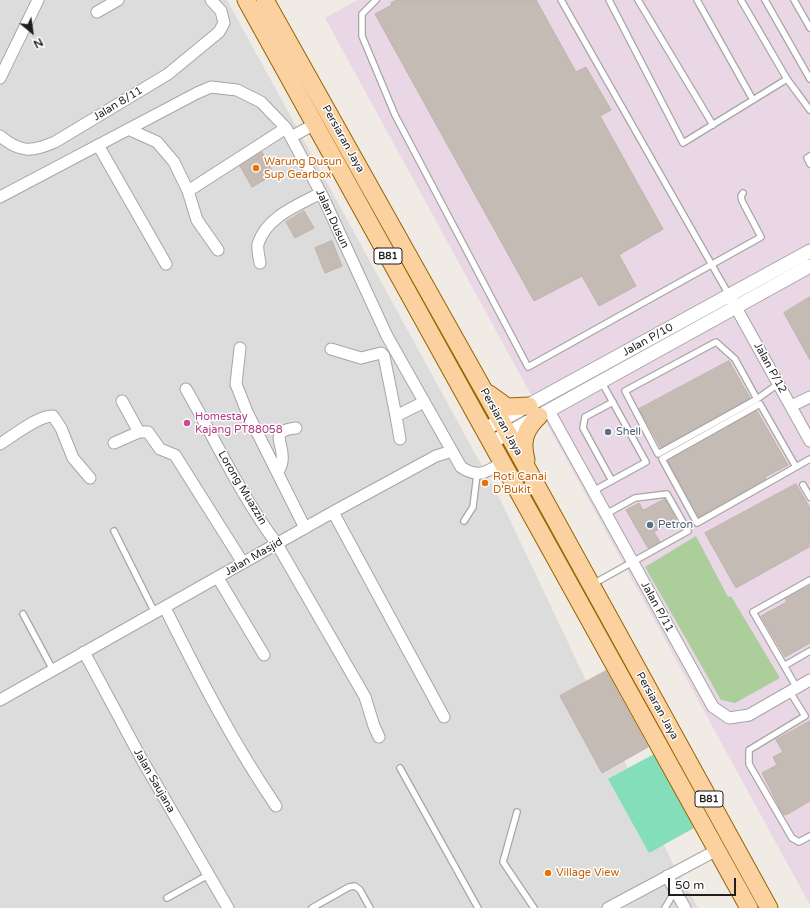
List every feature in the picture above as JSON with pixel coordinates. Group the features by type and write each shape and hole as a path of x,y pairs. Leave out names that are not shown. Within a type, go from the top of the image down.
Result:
{"main road":[{"name":"Persiaran Jaya","path":"246,0 287,70 315,124 749,908"},
{"name":"Persiaran Jaya","path":"265,0 504,427 769,908"},
{"path":"274,0 280,26"},
{"path":"480,386 502,405 539,411 527,429 524,439 523,449 531,476"}],"street":[{"path":"0,78 38,0"},
{"path":"97,12 118,0"},
{"name":"Jalan 8/11","path":"0,136 14,146 27,150 42,148 55,142 168,74 219,32 224,23 221,11 211,0"},
{"name":"Jalan Dusun","path":"0,197 98,144 211,87 237,90 250,95 261,102 288,132 321,193 387,336 452,451"},
{"path":"188,190 288,132 315,124"},
{"path":"128,129 157,142 174,162 188,190 197,220 218,250"},
{"path":"98,144 166,264"},
{"path":"260,262 258,245 264,232 282,213 321,193"},
{"name":"Jalan P/10","path":"539,411 729,295 810,251"},
{"name":"Jalan P/10","path":"489,436 504,427 601,381 810,266"},
{"name":"Jalan P/12","path":"729,295 810,441"},
{"path":"240,348 236,384 247,412 304,528"},
{"path":"331,349 360,358 381,353 384,356 400,439"},
{"name":"Lorong Muazzin","path":"186,389 262,524 277,544 365,697 379,737"},
{"path":"791,406 810,397"},
{"path":"122,401 139,432"},
{"path":"396,416 424,402"},
{"name":"Jalan P/11","path":"539,411 606,514 713,707 729,718 749,715 810,680"},
{"path":"0,444 39,420 48,416 53,416 61,428 73,458 90,478"},
{"path":"278,473 282,461 279,438 281,432 286,429 296,428"},
{"path":"114,443 139,432 148,432 160,450 175,455 243,563"},
{"path":"452,451 461,467 477,474 484,473 503,462"},
{"name":"Jalan Masjid","path":"0,700 333,512 436,456 452,451"},
{"path":"333,512 444,717"},
{"path":"218,578 264,655"},
{"path":"160,611 253,772 276,806"},
{"name":"Jalan Saujana","path":"84,652 141,758 228,908"},
{"path":"608,908 717,850"},
{"path":"667,876 685,908"}],"lane":[{"path":"376,0 362,14 362,36 395,115 528,367 761,237 742,201 741,196 743,193"},
{"path":"561,0 729,295"},
{"path":"609,0 683,143 787,79"},
{"path":"638,0 713,124"},
{"path":"697,0 753,100"},
{"path":"741,0 787,79 810,110"},
{"path":"765,0 810,79"},
{"path":"794,0 810,28"},
{"path":"810,156 807,158 810,164"},
{"path":"757,399 735,359 716,342 625,391 658,454 757,399 778,384"},
{"path":"593,492 646,462 601,381"},
{"path":"612,481 583,428 585,417 613,402"},
{"path":"796,467 760,404 662,459 697,524 810,459"},
{"path":"464,520 473,507 477,474"},
{"path":"803,485 810,497"},
{"path":"591,586 688,531 667,494 635,498 606,514"},
{"path":"114,531 160,611"},
{"path":"810,580 753,612 784,666 807,715 750,750 749,764 792,838 800,842 810,836"},
{"path":"23,614 53,670"},
{"path":"784,666 810,651"},
{"path":"400,768 478,908"},
{"path":"517,812 503,862 534,908"},
{"path":"167,898 208,875"},
{"path":"312,908 349,887 355,886 360,890 370,908"},
{"path":"665,908 675,891"}],"shaded area":[{"path":"0,0 227,0 500,499 673,864 698,908 0,908"},
{"path":"357,0 810,0 810,905 325,18"}],"green space":[{"path":"696,536 728,597 731,596 780,678 735,703 721,700 645,567"},
{"path":"654,754 694,828 649,853 608,779"}],"building":[{"path":"397,0 536,0 576,72 586,67 611,110 600,116 663,229 619,255 636,286 599,306 582,276 534,301 375,14 392,5 391,3"},
{"name":"Warung Dusun Sup Gearbox","path":"262,152 274,174 252,187 240,166"},
{"path":"304,211 314,228 295,238 286,222"},
{"path":"332,241 342,266 325,273 315,248"},
{"path":"810,297 810,360 784,313"},
{"path":"729,361 750,398 661,448 639,409"},
{"path":"757,411 788,465 765,477 766,479 699,517 668,461"},
{"path":"796,484 810,508 809,547 736,588 705,533"},
{"name":"Petron","path":"665,499 676,519 654,532 660,542 648,548 626,510 639,503 643,510"},
{"path":"810,586 810,643 785,657 761,616 787,602 785,599"},
{"path":"606,671 648,747 602,773 560,696"},
{"path":"810,721 810,801 786,815 783,814 762,773 777,765 773,757 783,752 776,740"}],"place":[{"name":"Warung Dusun Sup Gearbox","path":"256,168"},
{"name":"Homestay Kajang PT88058","path":"187,423"},
{"name":"Shell","path":"608,432"},
{"name":"Roti Canai D'Bukit","path":"485,483"},
{"name":"Petron","path":"650,525"},
{"name":"Village View","path":"548,873"}]}
